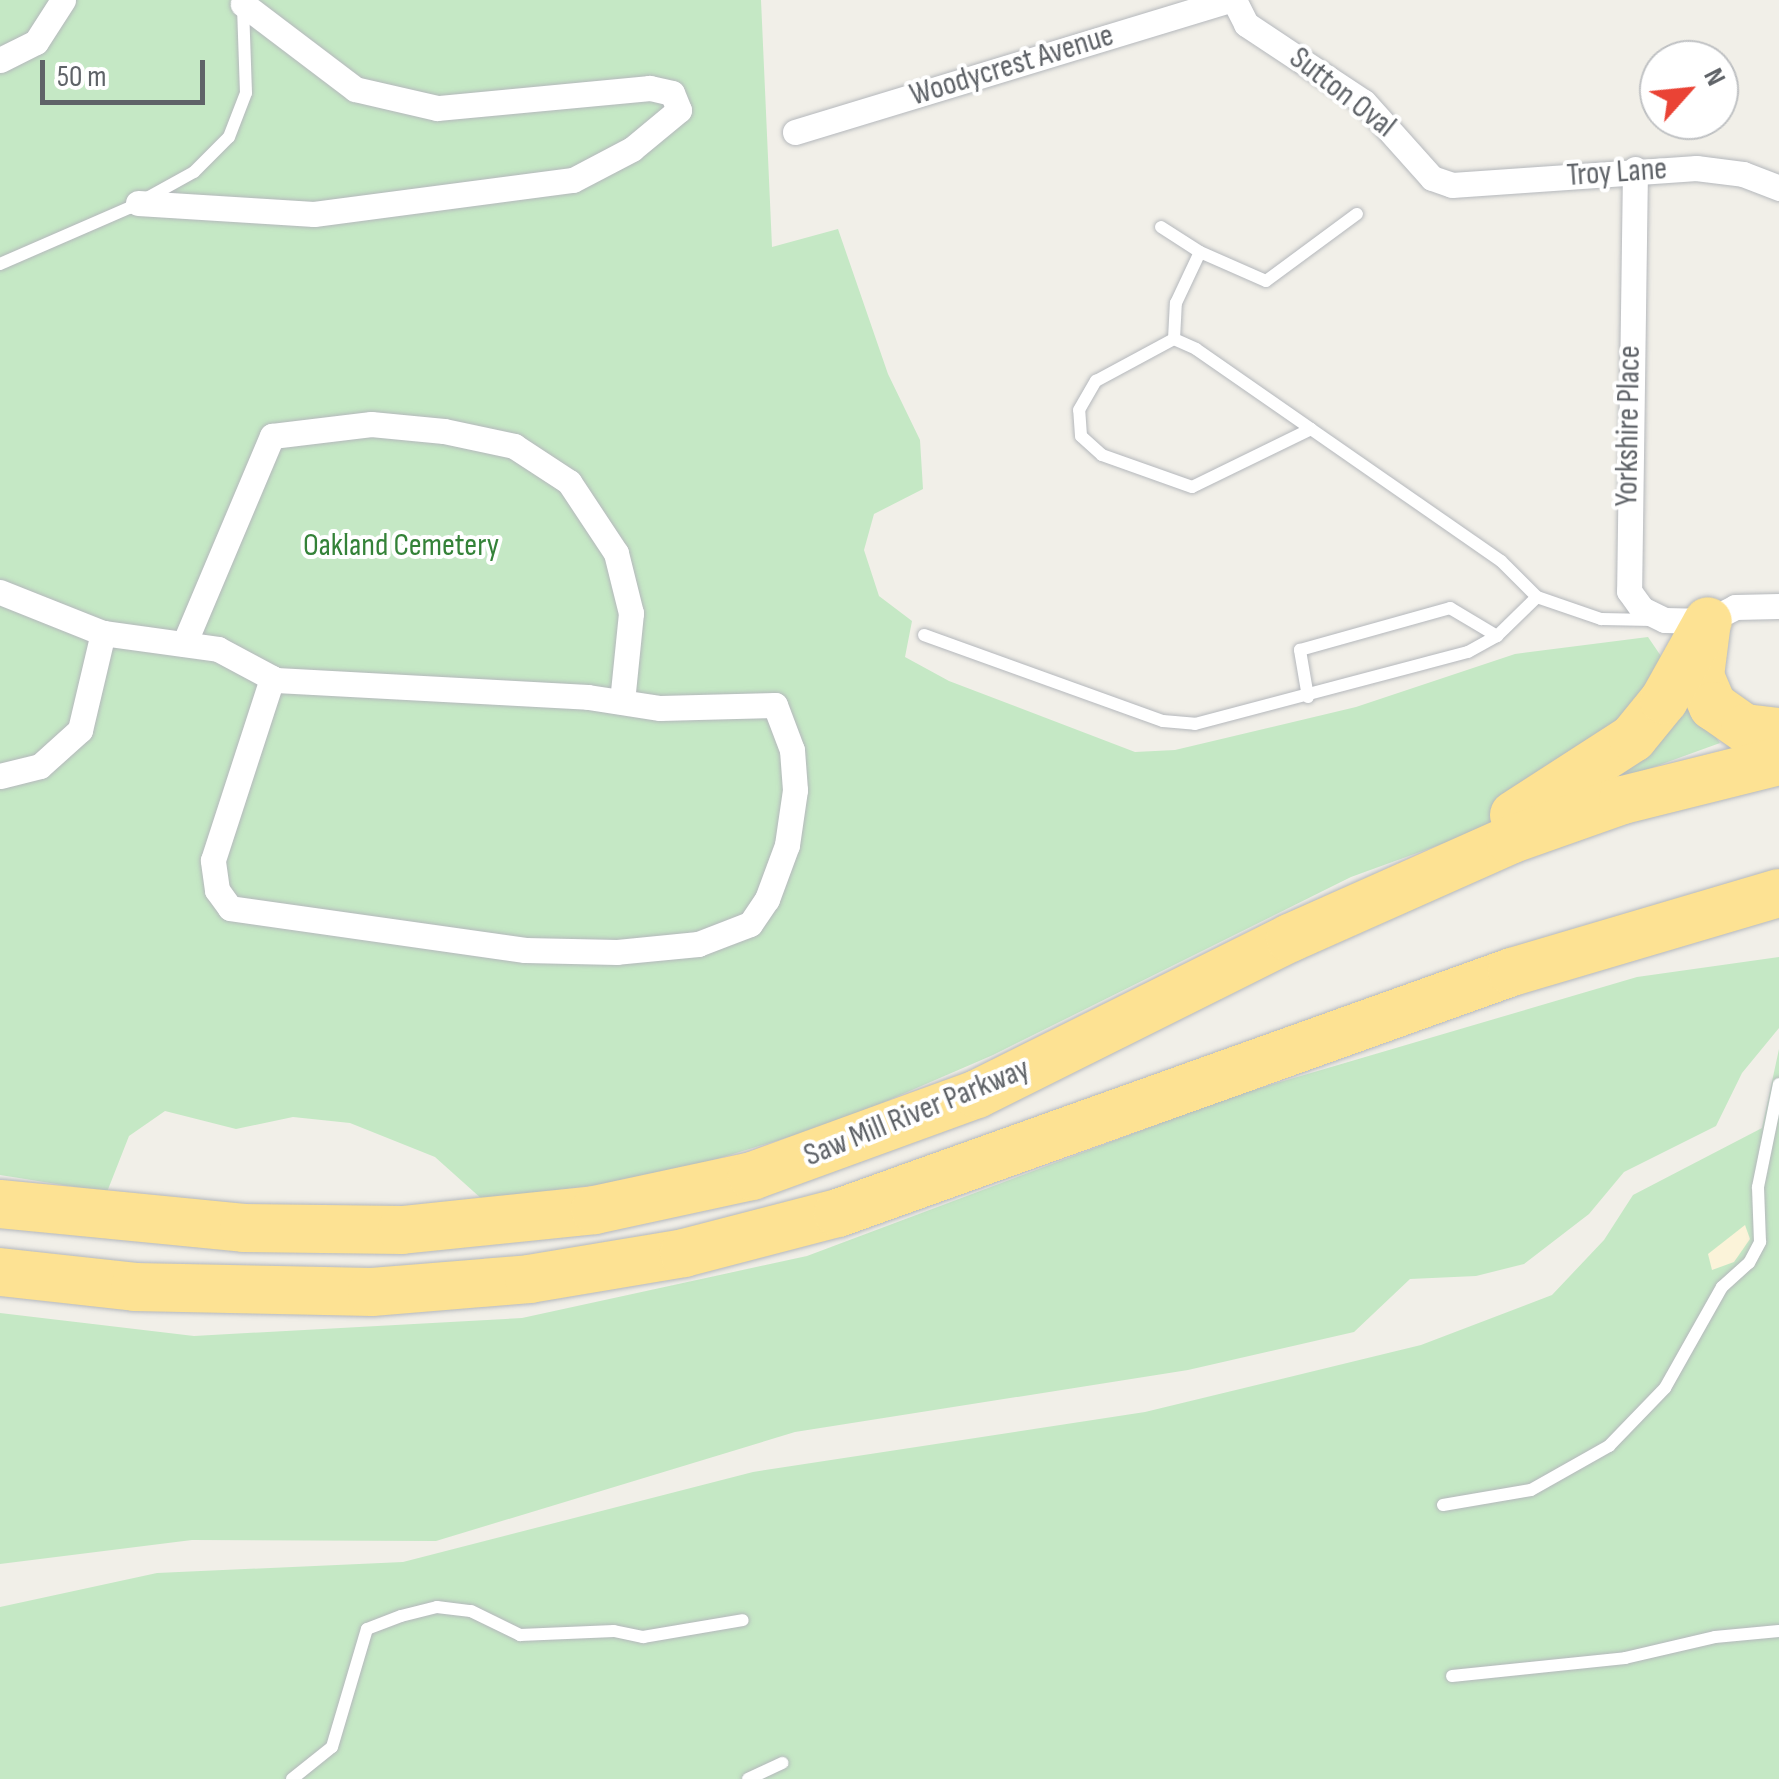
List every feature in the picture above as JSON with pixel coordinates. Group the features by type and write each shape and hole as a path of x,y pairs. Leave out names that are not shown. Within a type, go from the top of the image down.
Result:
{"highway":[{"path":"1686,620 1706,696 1737,725 1779,732"},
{"path":"1360,905 1620,749 1664,700 1686,620"},
{"name":"Saw Mill River Parkway","path":"0,1204 244,1228 355,1232 514,1221 673,1195 903,1125 1360,905 1586,812 1779,761"},
{"name":"Saw Mill River Parkway","path":"0,1272 135,1287 372,1292 529,1279 684,1253 912,1188 1588,946 1779,894"},
{"path":"1588,946 1779,922"}],"street":[{"path":"0,60 36,42 63,0"},
{"name":"Woodycrest Avenue","path":"795,132 1231,0"},
{"name":"Sutton Oval","path":"1231,0 1246,24 1364,102 1432,178 1452,185"},
{"path":"138,203 314,214 573,180 632,149 679,110 672,93 650,88 437,108 355,89 242,2"},
{"name":"Troy Lane","path":"1452,185 1634,169 1728,172 1779,188"},
{"name":"Yorkshire Place","path":"1634,169 1626,580 1642,609 1686,620"},
{"path":"184,644 272,436 371,424 444,431 514,446 570,482 607,538 632,613 622,702"},
{"path":"0,592 102,632 218,649 272,678 622,702 660,708 776,705 792,750 795,790 787,846 750,924 698,944 617,952 525,950 230,908 217,890 213,860 272,678"},
{"path":"1686,620 1735,606 1779,606"},
{"path":"0,776 40,766 80,730 102,632"}],"lane":[{"path":"0,264 138,203 194,172 228,137 246,92 250,54 242,2"},
{"path":"1160,227 1200,252 1266,280 1357,214"},
{"path":"1174,340 1176,303 1200,252"},
{"path":"1174,340 1501,561 1536,597 1600,619 1686,620"},
{"path":"1174,340 1096,380 1079,410 1080,436 1102,455 1192,487 1311,429"},
{"path":"924,635 1178,724 1212,722 1468,652 1496,636 1536,597"},
{"path":"1308,697 1300,650 1450,608 1496,636"},
{"path":"1443,1506 1531,1490 1609,1446 1665,1388 1722,1287 1750,1262 1760,1242 1758,1187 1779,1084"},
{"path":"292,1779 332,1747 367,1629 400,1616 437,1607 471,1611 520,1635 614,1631 643,1637 743,1620"},
{"path":"1452,1676 1625,1658 1715,1637 1779,1631"},
{"path":"748,1779 783,1763"}],"green space":[{"name":"Oakland Cemetery","path":"0,0 761,0 772,247 838,229 888,374 920,440 923,489 874,514 864,550 879,596 912,621 905,657 949,681 1135,752 1175,750 1356,707 1515,654 1648,637 1720,743 1351,877 993,1055 838,1122 658,1177 483,1200 435,1157 350,1123 293,1117 236,1129 165,1111 129,1136 107,1192 0,1175"},
{"path":"1779,957 1779,1028 1742,1073 1716,1126 1624,1172 1589,1214 1524,1264 1476,1276 1410,1279 1354,1332 1188,1370 795,1432 436,1541 192,1540 0,1564 0,1313 194,1336 522,1318 807,1256 1233,1096 1637,977"},
{"path":"1779,1049 1779,1779 0,1779 0,1607 157,1573 403,1562 753,1472 1145,1412 1421,1345 1552,1295 1604,1240 1633,1195 1762,1128"}],"sand":[{"path":"1745,1225 1750,1239 1734,1262 1712,1270 1708,1254"}]}
